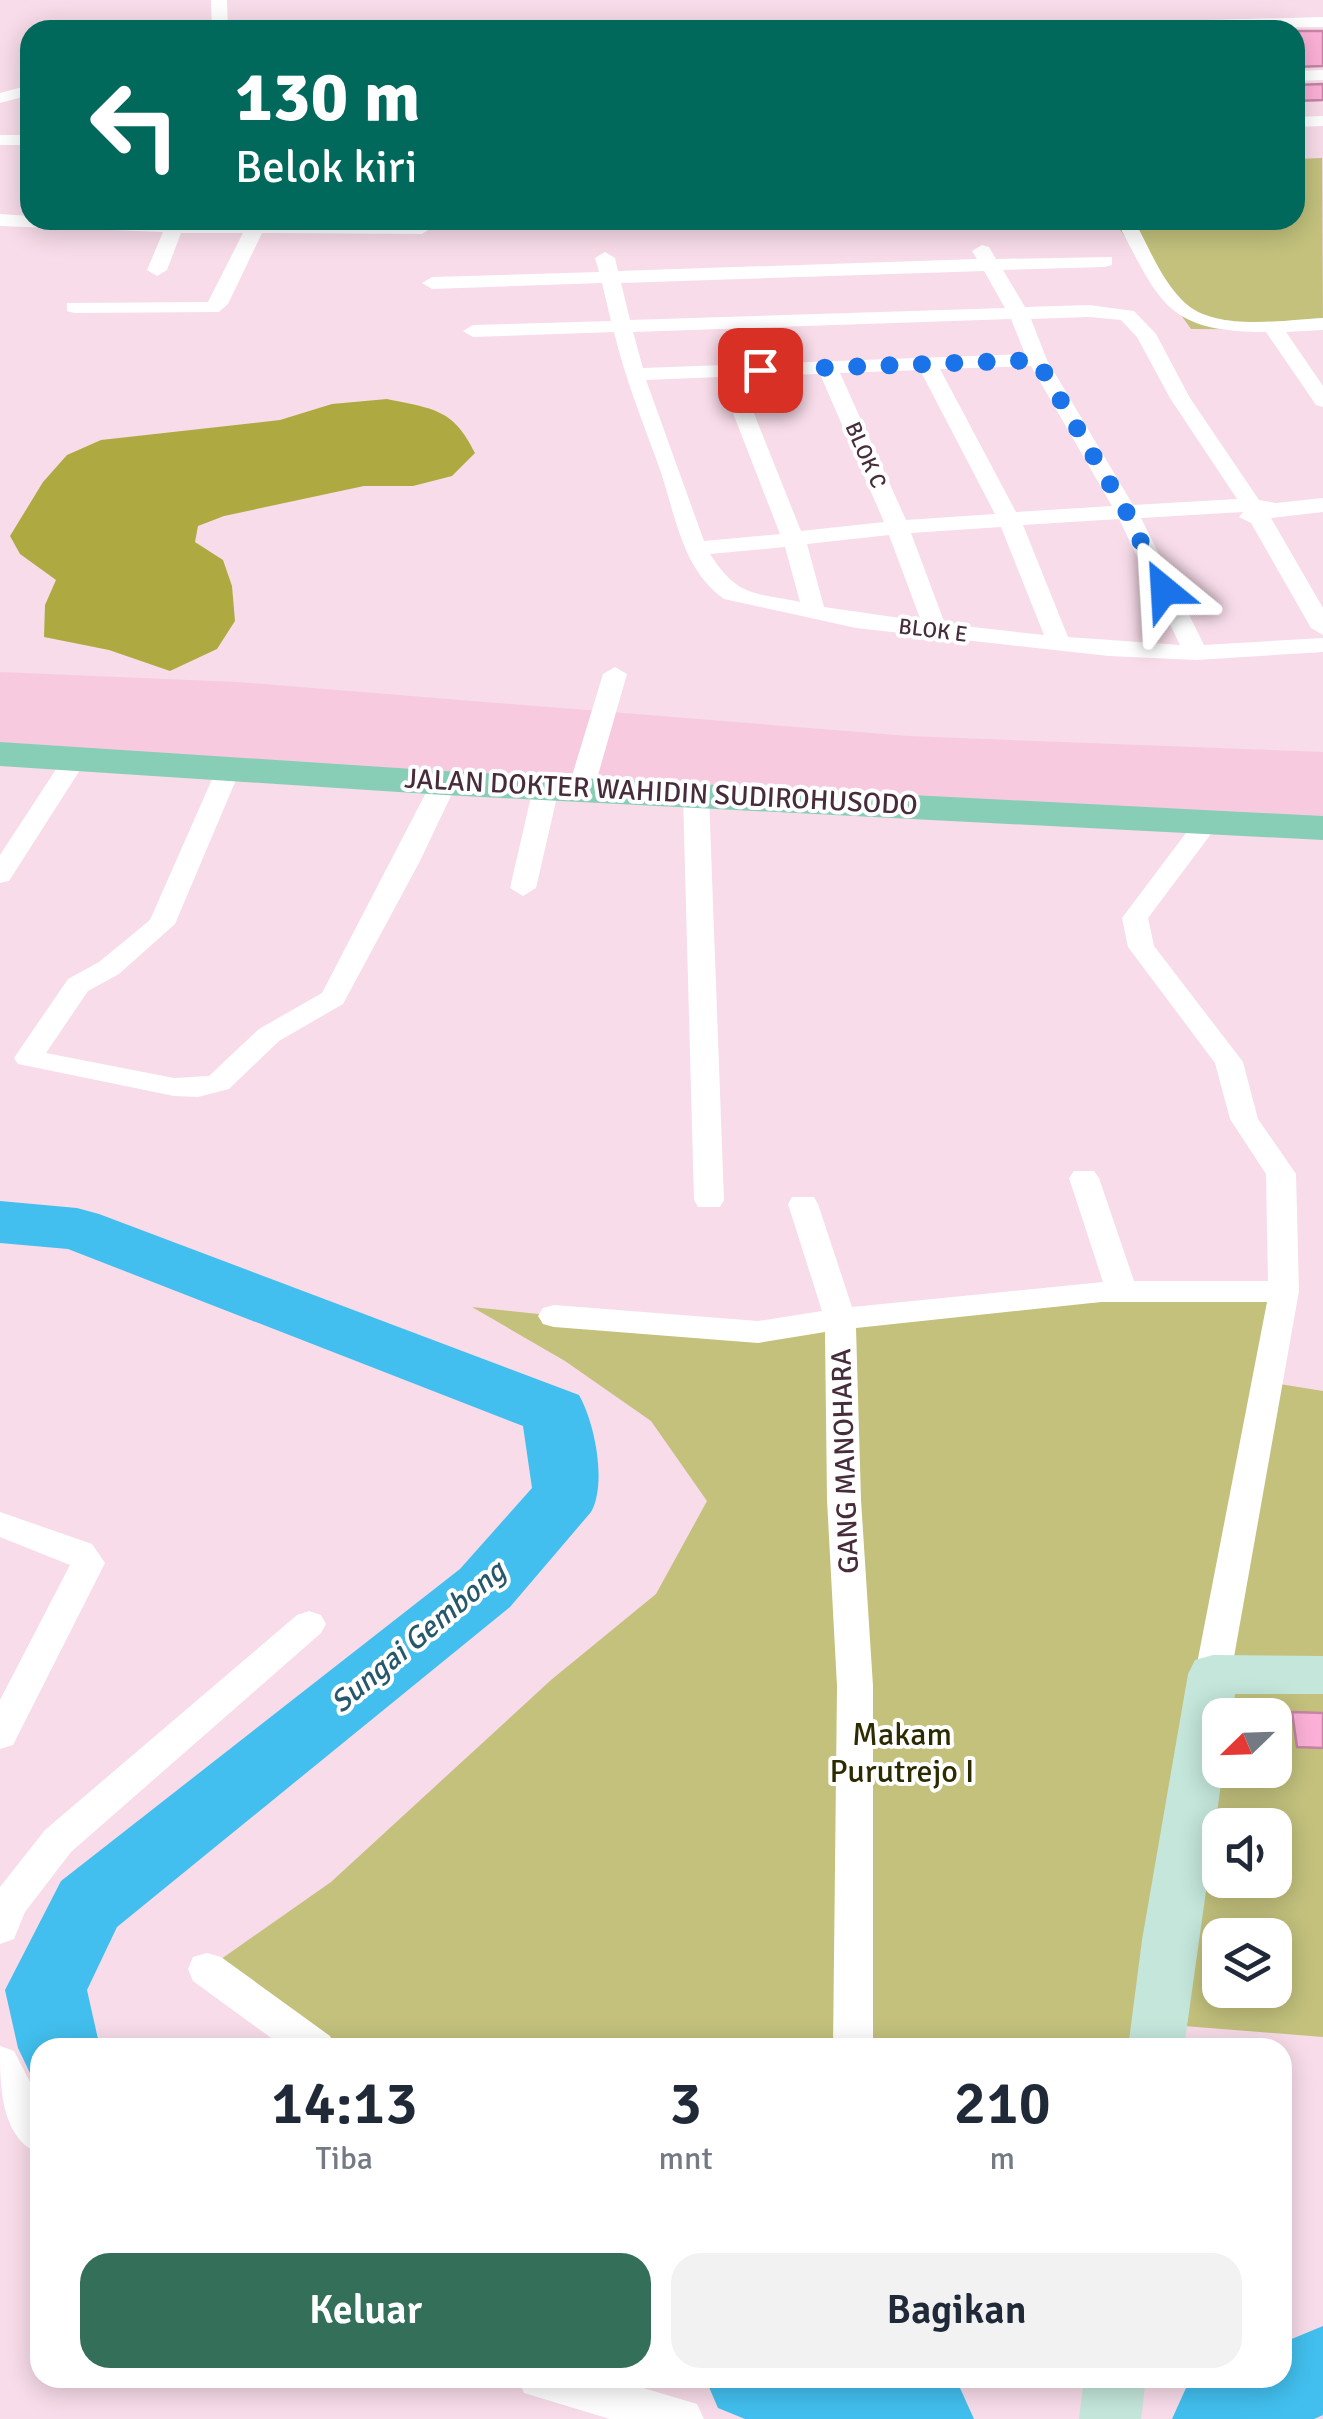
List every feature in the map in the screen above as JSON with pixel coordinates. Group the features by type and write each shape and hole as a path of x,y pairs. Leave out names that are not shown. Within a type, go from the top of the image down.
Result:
{"main road":[{"name":"JALAN DOKTER WAHIDIN SUDIROHUSODO","path":"0,754 444,783 1323,828"}],"street":[{"path":"157,270 179,230"},
{"path":"74,307 212,308 218,304 254,230"},
{"path":"1131,230 1172,300 1184,312 1203,320 1276,332 1323,324"},
{"path":"984,256 1020,316 1037,360 1129,520 1196,653"},
{"path":"432,282 607,267 984,256 1104,261"},
{"name":"BLOK E","path":"607,267 634,374 695,548 718,585 732,594 814,613 1059,644 1196,653 1323,644"},
{"path":"473,332 1116,312 1137,322 1180,398 1263,510 1323,628"},
{"path":"1276,332 1323,401"},
{"path":"634,374 1037,360"},
{"path":"928,366 1013,528 1059,644"},
{"name":"BLOK C","path":"828,368 901,535 936,630"},
{"path":"726,371 796,544 814,613"},
{"path":"695,548 1323,505"},
{"path":"523,888 563,788 616,674"},
{"path":"0,875 75,759"},
{"path":"228,768 162,924 109,968 78,985 28,1058 174,1087 198,1088 219,1082 270,1035 333,998 407,862 444,783"},
{"path":"696,796 709,1200"},
{"path":"1157,2038 1168,1940 1213,1674 1284,1291 1281,1174 1244,1119 1229,1062 1142,947 1136,932 1135,918 1140,907 1178,864 1207,822"},
{"path":"1084,1178 1122,1291"},
{"path":"554,1316 758,1332 840,1319 824,1279 804,1204"},
{"name":"GANG MANOHARA","path":"853,2038 855,1686 844,1500 840,1319 1122,1291 1284,1291"},
{"path":"0,1524 80,1553 88,1563 0,1735"},
{"path":"0,1928 8,1905 58,1842 309,1624"},
{"path":"1213,1674 1323,1676"},
{"path":"208,1969 302,2038"},
{"path":"0,2063 8,2086 30,2120"},
{"path":"574,2388 682,2419"},
{"path":"1110,2419 1114,2388"}],"shaded area":[{"path":"387,399 429,409 450,419 475,453 452,476 413,486 364,486 224,516 198,526 195,542 223,560 232,586 235,621 217,649 170,671 109,650 44,637 45,605 56,580 20,554 10,536 43,482 67,455 101,440 280,420 332,404"},
{"path":"0,672 237,682 909,736 1323,752 1323,823 0,754"}],"green space":[{"path":"1322,158 1323,330 1191,329 1120,230 1305,230 1305,159"},
{"name":"Makam Purutrejo I","path":"1284,1291 1267,1382 1323,1391 1323,2037 1159,2024 1157,2038 303,2038 207,1969 331,1882 551,1680 656,1594 707,1501 651,1421 565,1361 472,1307 669,1328"}],"building":[{"path":"1305,31 1323,31 1323,66 1305,67"},
{"path":"1323,84 1323,100 1305,101 1305,85"},
{"path":"1292,1712 1323,1713 1323,1748 1297,1747"}],"waterway":[{"name":"Sungai Gembong","path":"0,1222 77,1229 555,1412 567,1494 485,1588 89,1904 46,1990 57,2038"},
{"name":"Sungai Gembong","path":"1292,2384 1323,2369"},
{"name":"Sungai Gembong","path":"793,2388 928,2419"},
{"name":"Sungai Gembong","path":"1218,2419 1283,2388"}],"route":[{"path":"760,370 1037,360 1127,513 1164,590"}]}
